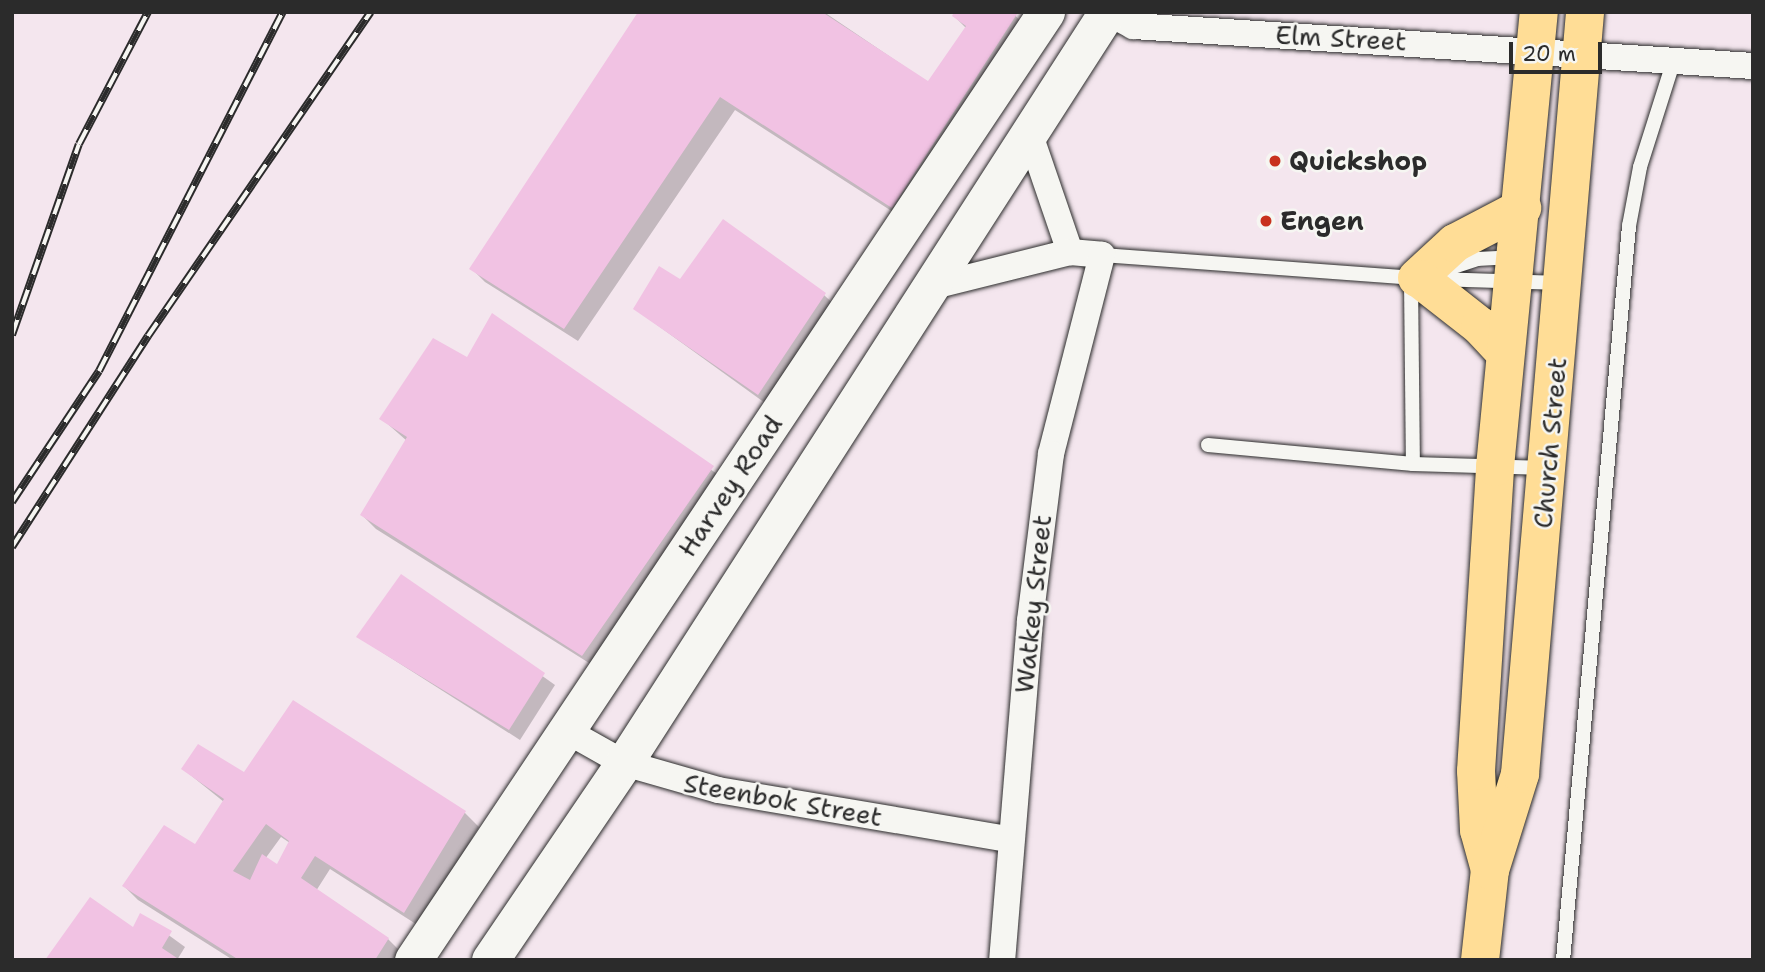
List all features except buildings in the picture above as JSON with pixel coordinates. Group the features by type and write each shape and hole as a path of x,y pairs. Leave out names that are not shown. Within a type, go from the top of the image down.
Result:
{"main road":[{"name":"Harvey Road","path":"413,960 1046,12"},
{"path":"490,960 624,763 926,288 1107,12"},
{"name":"Church Street","path":"1480,960 1490,870 1520,774 1564,283 1585,12"},
{"name":"Church Street","path":"1490,870 1479,830 1476,771 1494,467 1505,353 1517,269 1537,31"},
{"path":"1505,353 1480,326 1418,278 1455,243 1522,208"}],"street":[{"name":"Elm Street","path":"1107,12 1133,26 1164,28 1537,31 1582,52 1673,63 1753,66"},
{"path":"1028,132 1070,252"},
{"path":"926,288 1070,252 1102,255"},
{"name":"Watkey Street","path":"1002,960 1009,839 1051,454 1102,255"},
{"name":"Steenbok Street","path":"567,730 624,763 718,790 1009,839"}],"lane":[{"path":"1563,960 1629,226 1640,167 1673,63"},
{"path":"1102,255 1418,278 1517,269"},
{"path":"1418,278 1477,259 1564,283"},
{"path":"1413,464 1418,278"},
{"path":"1208,445 1413,464 1548,468"}],"railway":[{"path":"12,335 79,144 148,12"},
{"path":"12,502 99,371 283,12"},
{"path":"12,547 148,336 371,12"}],"place":[{"name":"Quickshop","path":"1275,161"},
{"name":"Engen","path":"1266,221"}]}
